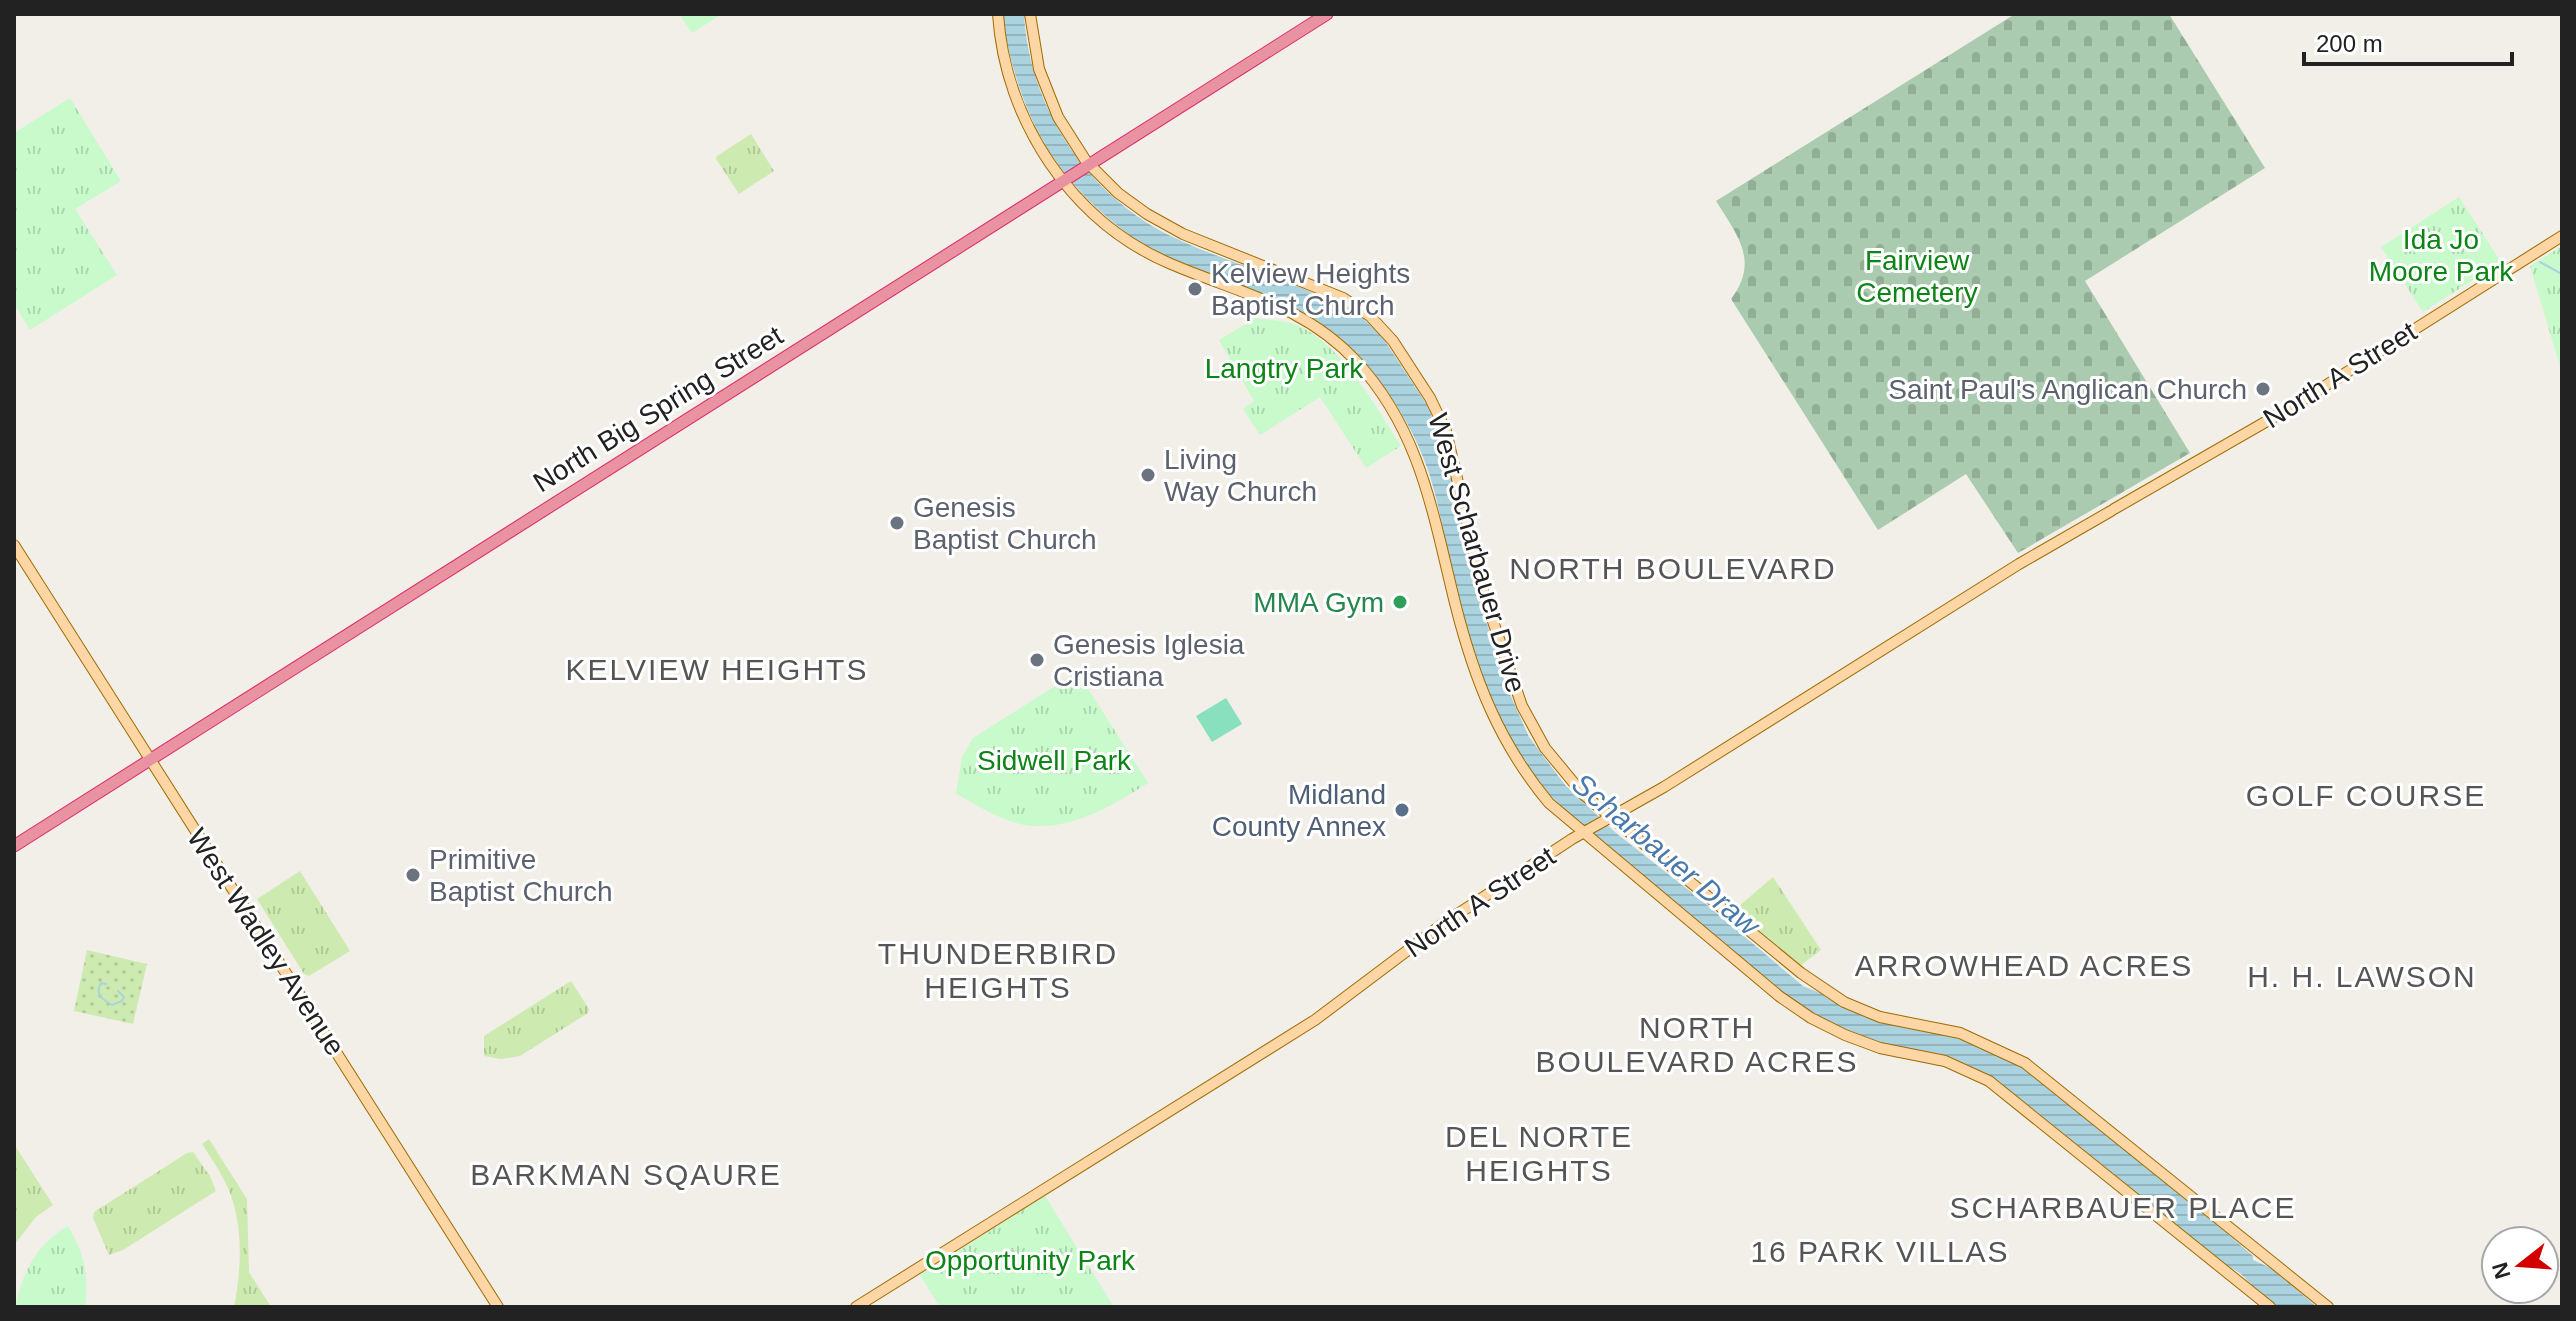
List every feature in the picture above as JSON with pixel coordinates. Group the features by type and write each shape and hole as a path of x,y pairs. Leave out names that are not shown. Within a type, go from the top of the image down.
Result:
{"highway":[{"name":"North Big Spring Street","path":"14,846 1327,14"}],"main road":[{"name":"West Scharbauer Drive","path":"998,14 1004,62 1015,98 1036,140 1063,181 1096,216 1134,244 1168,263 1300,315 1333,339 1364,371 1417,457 1435,512 1467,645 1502,736 1535,788 1583,834 1763,983 1811,1018 1871,1045 1956,1065 2002,1090 2270,1307"},
{"name":"West Scharbauer Drive","path":"1030,14 1035,55 1052,104 1070,138 1089,164 1118,193 1169,227 1333,292 1370,316 1393,341 1430,398 1446,431 1484,595 1522,706 1539,739 1583,794 1801,973 1844,1002 1880,1017 1960,1033 2025,1063 2328,1307"},
{"name":"North A Street","path":"856,1307 1315,1020 1444,923 1583,834 2019,564 2295,405 2562,236"},
{"name":"West Wadley Avenue","path":"14,545 498,1307"}],"green space":[{"path":"679,14 722,14 692,33"},
{"name":"Fairview Cemetery","path":"2015,14 2169,14 2265,168 2085,281 2190,453 2018,553 1966,474 1878,530 1731,299 1740,285 1745,260 1738,237 1716,201"},
{"path":"70,98 121,181 75,209 117,275 30,330 14,304 14,133"},
{"path":"751,134 774,171 739,194 716,159"},
{"name":"Ida Jo Moore Park","path":"2459,197 2501,262 2423,312 2381,247"},
{"path":"2562,246 2562,373 2530,266"},
{"name":"Langtry Park","path":"1256,318 1294,324 1327,345 1355,377 1401,446 1366,468 1320,397 1260,435 1243,409 1254,401 1219,340"},
{"name":"Sidwell Park","path":"1074,674 1082,679 1148,783 1084,818 1049,826 1013,822 956,794 962,757 973,738"},
{"path":"1226,698 1242,724 1212,742 1196,716"},
{"path":"300,871 350,951 309,976 304,974 257,899"},
{"path":"1773,877 1821,950 1800,966 1733,911"},
{"path":"87,950 147,964 133,1024 74,1011"},
{"path":"571,981 589,1009 588,1013 520,1056 501,1059 484,1056 484,1036"},
{"path":"209,1139 247,1199 249,1272 271,1307 234,1307 240,1260 236,1211 220,1172 202,1144"},
{"path":"14,1144 53,1205 36,1217 14,1245"},
{"path":"193,1152 210,1176 216,1191 123,1250 109,1255 93,1218 94,1212"},
{"name":"Opportunity Park","path":"1045,1196 1114,1307 940,1307 920,1275"},
{"path":"68,1226 84,1265 85,1307 15,1307 32,1260 47,1241"}],"water":[{"path":"1002,14 1024,14 1028,49 1051,116 1069,146 1116,199 1144,221 1175,238 1335,301 1358,314 1381,335 1429,408 1452,480 1481,604 1505,683 1529,737 1565,785 1616,833 1803,986 1853,1012 1956,1038 2025,1069 2222,1229 2253,1256 2253,1260 2271,1268 2317,1307 2288,1308 2272,1304 2236,1271 2002,1086 1966,1070 1862,1038 1794,1002 1589,832 1554,799 1523,762 1492,703 1463,618 1429,473 1409,427 1382,383 1342,339 1320,323 1273,298 1158,253 1092,204 1053,157 1038,132 1016,76"}],"waterway":[{"path":"2540,262 2560,273"},
{"path":"106,984 101,983 99,993 112,1005 124,997 118,991"}],"place":[{"name":"Kelview Heights Baptist Church","path":"1195,289"},
{"name":"Saint Paul's Anglican Church","path":"2263,389"},
{"name":"Living Way Church","path":"1148,475"},
{"name":"Genesis Baptist Church","path":"897,523"},
{"name":"MMA Gym","path":"1400,602"},
{"name":"Genesis Iglesia Cristiana","path":"1037,660"},
{"name":"Midland County Annex","path":"1402,810"},
{"name":"Primitive Baptist Church","path":"413,875"}],"district":[{"name":"NORTH BOULEVARD","path":"1673,568"},
{"name":"KELVIEW HEIGHTS","path":"717,669"},
{"name":"GOLF COURSE","path":"2366,795"},
{"name":"ARROWHEAD ACRES","path":"2024,965"},
{"name":"THUNDERBIRD HEIGHTS","path":"998,970"},
{"name":"H. H. LAWSON","path":"2362,976"},
{"name":"NORTH BOULEVARD ACRES","path":"1697,1044"},
{"name":"DEL NORTE HEIGHTS","path":"1539,1153"},
{"name":"BARKMAN SQAURE","path":"626,1174"},
{"name":"SCHARBAUER PLACE","path":"2123,1207"},
{"name":"16 PARK VILLAS","path":"1880,1251"}],"water label":[{"name":"Scharbauer Draw","path":"1666,854"}]}
